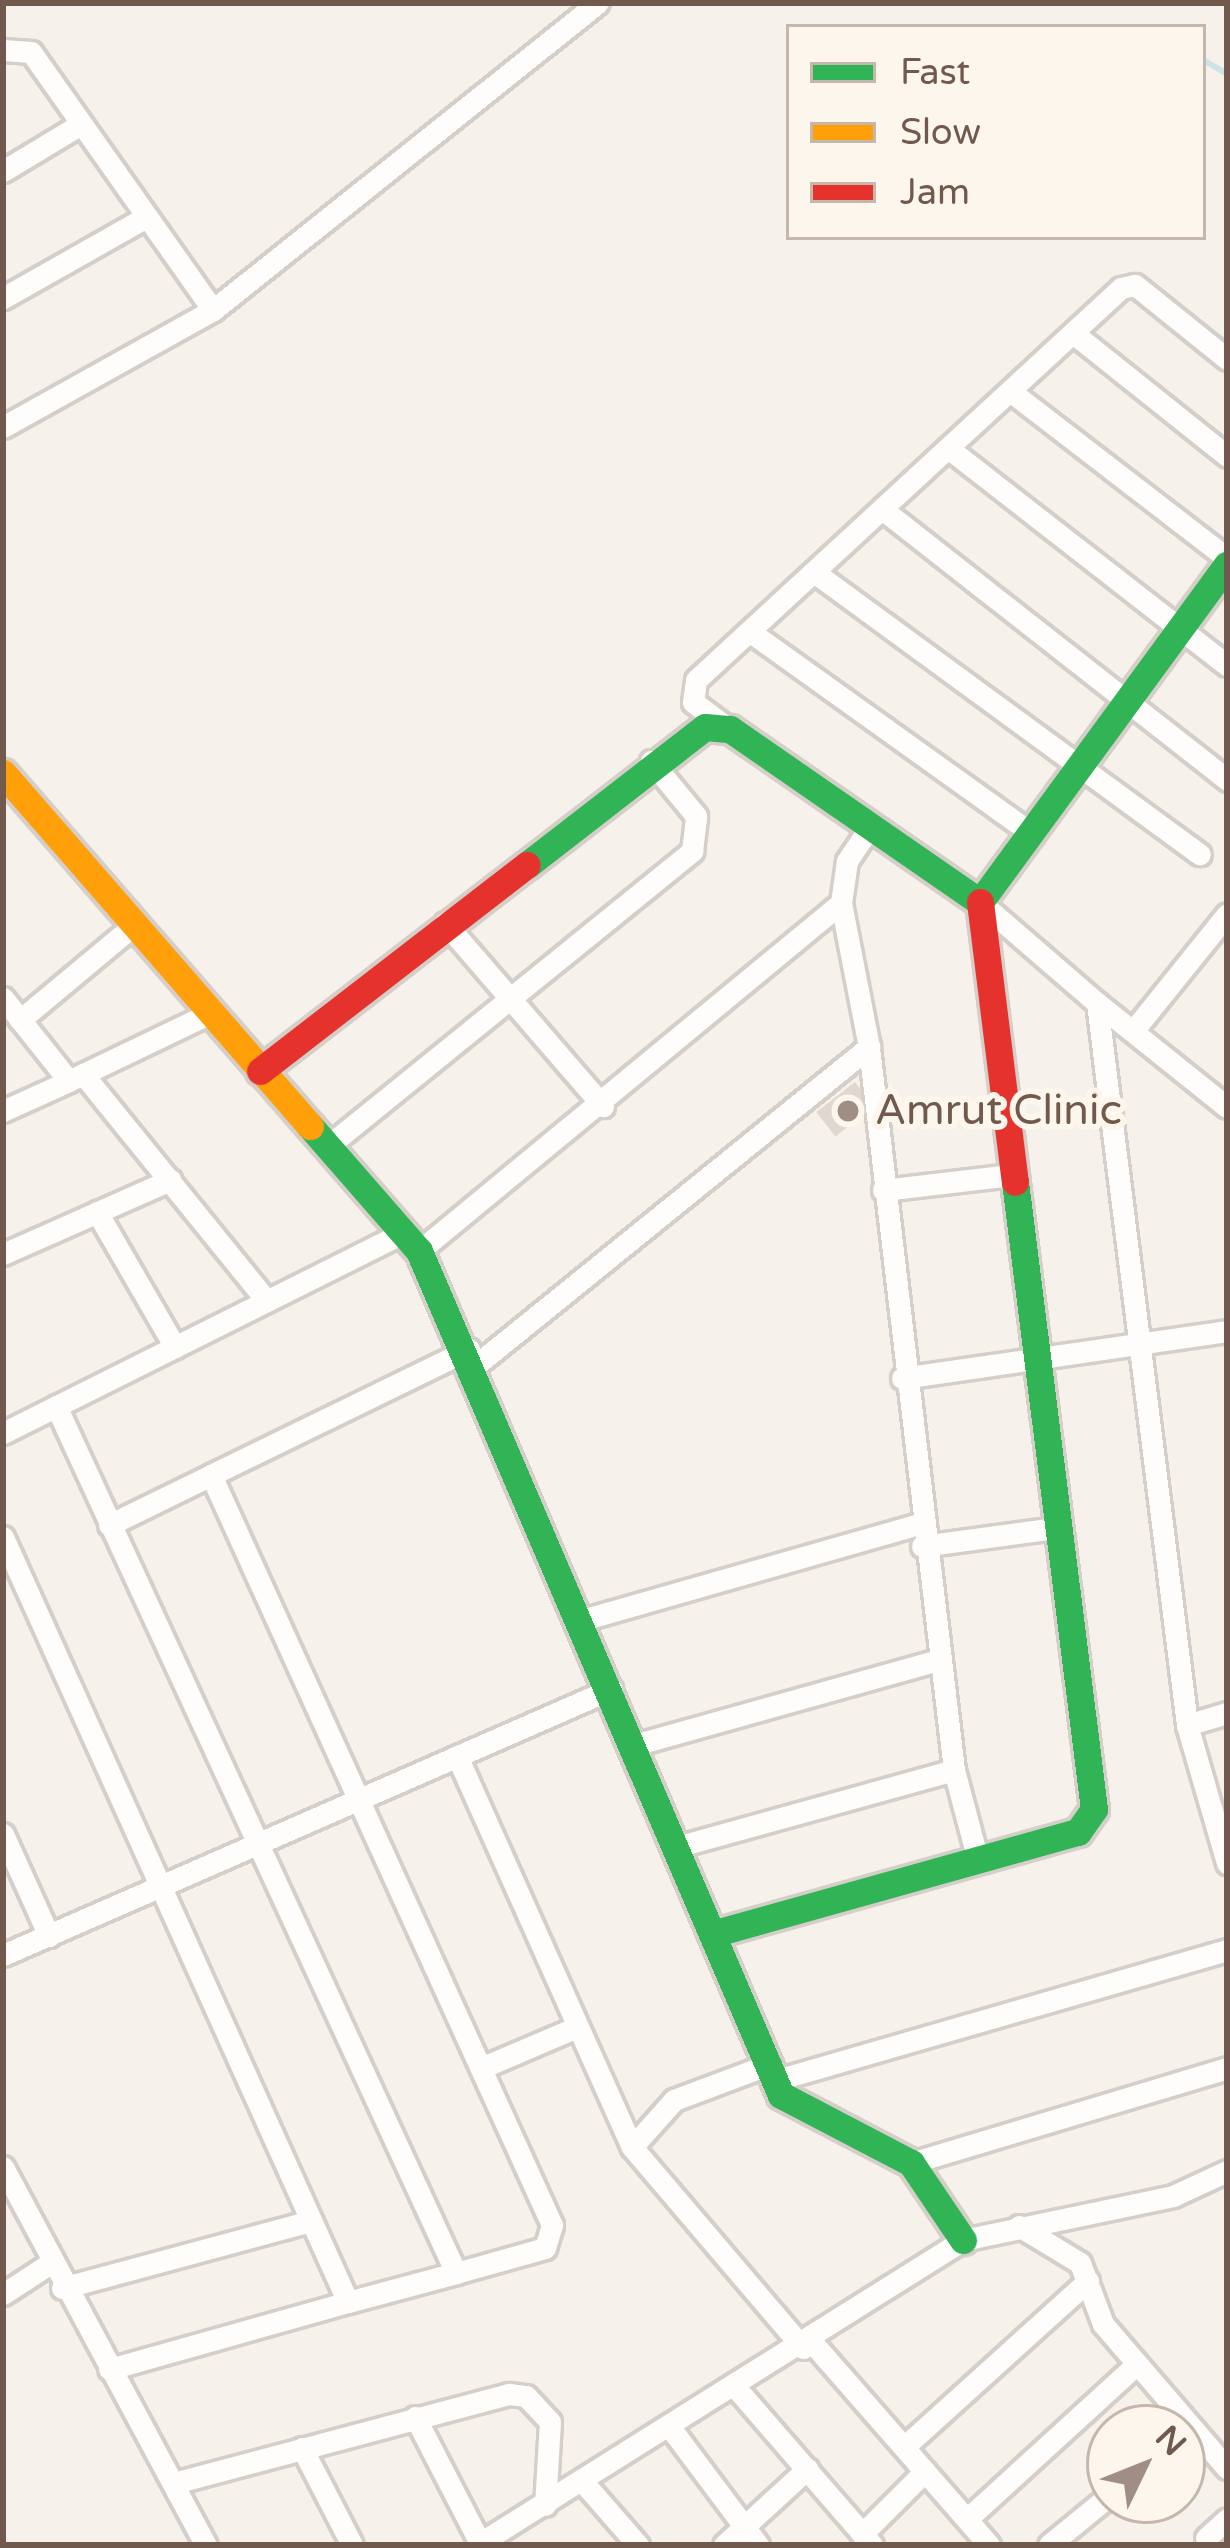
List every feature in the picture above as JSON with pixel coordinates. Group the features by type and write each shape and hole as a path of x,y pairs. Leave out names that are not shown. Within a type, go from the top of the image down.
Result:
{"street":[{"path":"3,427 213,310 598,3"},
{"path":"3,50 31,52 213,310"},
{"path":"3,171 81,124"},
{"path":"3,298 146,218"},
{"path":"1227,359 1135,285 1073,333 689,690 730,729 868,830 980,902 1227,1107"},
{"path":"1073,333 1227,456"},
{"path":"712,1934 1078,1832 1094,1809 1032,1358 980,902 1227,561 1010,391"},
{"path":"948,448 1227,665"},
{"path":"882,509 1227,779"},
{"path":"814,572 1200,854"},
{"path":"749,631 1031,833"},
{"path":"260,1071 685,734 730,729"},
{"path":"328,1146 700,838 696,816 651,761"},
{"path":"3,772 412,1242 472,1357 770,2073 796,2109 911,2163 963,2240"},
{"path":"868,830 847,861 842,903 869,1047 920,1535 954,1770 978,1860"},
{"path":"3,1433 266,1301 412,1242 603,1106 842,903"},
{"path":"1132,1031 1227,914"},
{"path":"446,922 603,1106"},
{"path":"20,1020 134,925"},
{"path":"3,998 170,1180 266,1301"},
{"path":"1097,1003 1187,1725 1220,1816 1227,1863"},
{"path":"3,1111 210,1013"},
{"path":"109,1525 472,1357 869,1047"},
{"path":"883,1190 1012,1175"},
{"path":"3,1254 170,1180"},
{"path":"98,1212 175,1347"},
{"path":"902,1378 1227,1331"},
{"path":"56,1406 456,2273"},
{"path":"109,2369 545,2248 553,2237 211,1475"},
{"path":"582,1620 920,1535 1055,1528"},
{"path":"3,1537 348,2302"},
{"path":"634,1744 939,1660"},
{"path":"3,1954 611,1689"},
{"path":"1187,1725 1227,1713"},
{"path":"457,1756 632,2146 989,2545"},
{"path":"676,1847 954,1770"},
{"path":"3,1834 50,1936"},
{"path":"632,2146 674,2100 1227,1950"},
{"path":"481,2068 577,2027"},
{"path":"911,2163 1227,2068"},
{"path":"3,2167 49,2264 206,2545"},
{"path":"415,2417 479,2544 672,2430 963,2240 1173,2196 1227,2171"},
{"path":"62,2288 311,2221"},
{"path":"1019,2225 1071,2254 1088,2281 1094,2312 1166,2404"},
{"path":"4,2298 49,2264"},
{"path":"904,2447 1088,2281"},
{"path":"967,2519 1137,2364"},
{"path":"736,2388 867,2539 925,2471"},
{"path":"174,2483 415,2417 526,2396 550,2422 555,2446 545,2505"},
{"path":"672,2430 751,2536"},
{"path":"302,2448 352,2545"},
{"path":"724,2545 751,2536 807,2469"},
{"path":"584,2482 638,2545"},
{"path":"1049,2545 1086,2515"},
{"path":"1205,2542 1227,2519"},
{"path":"507,2527 523,2545"}],"building":[{"path":"855,1082 874,1106 835,1137 816,1112"}],"waterway":[{"path":"1206,62 1227,74"}],"traffic: fast":[{"path":"527,865 705,727 730,729 980,902 1227,565"},
{"path":"310,1126 419,1251 781,2095 911,2163 963,2240"},
{"path":"712,1934 1078,1832 1094,1809 1015,1182"}],"traffic: slow":[{"path":"3,773 310,1126"}],"traffic: jam":[{"path":"260,1071 527,865"},
{"path":"980,902 1015,1182"}],"place":[{"name":"Amrut Clinic","path":"848,1111"}]}
